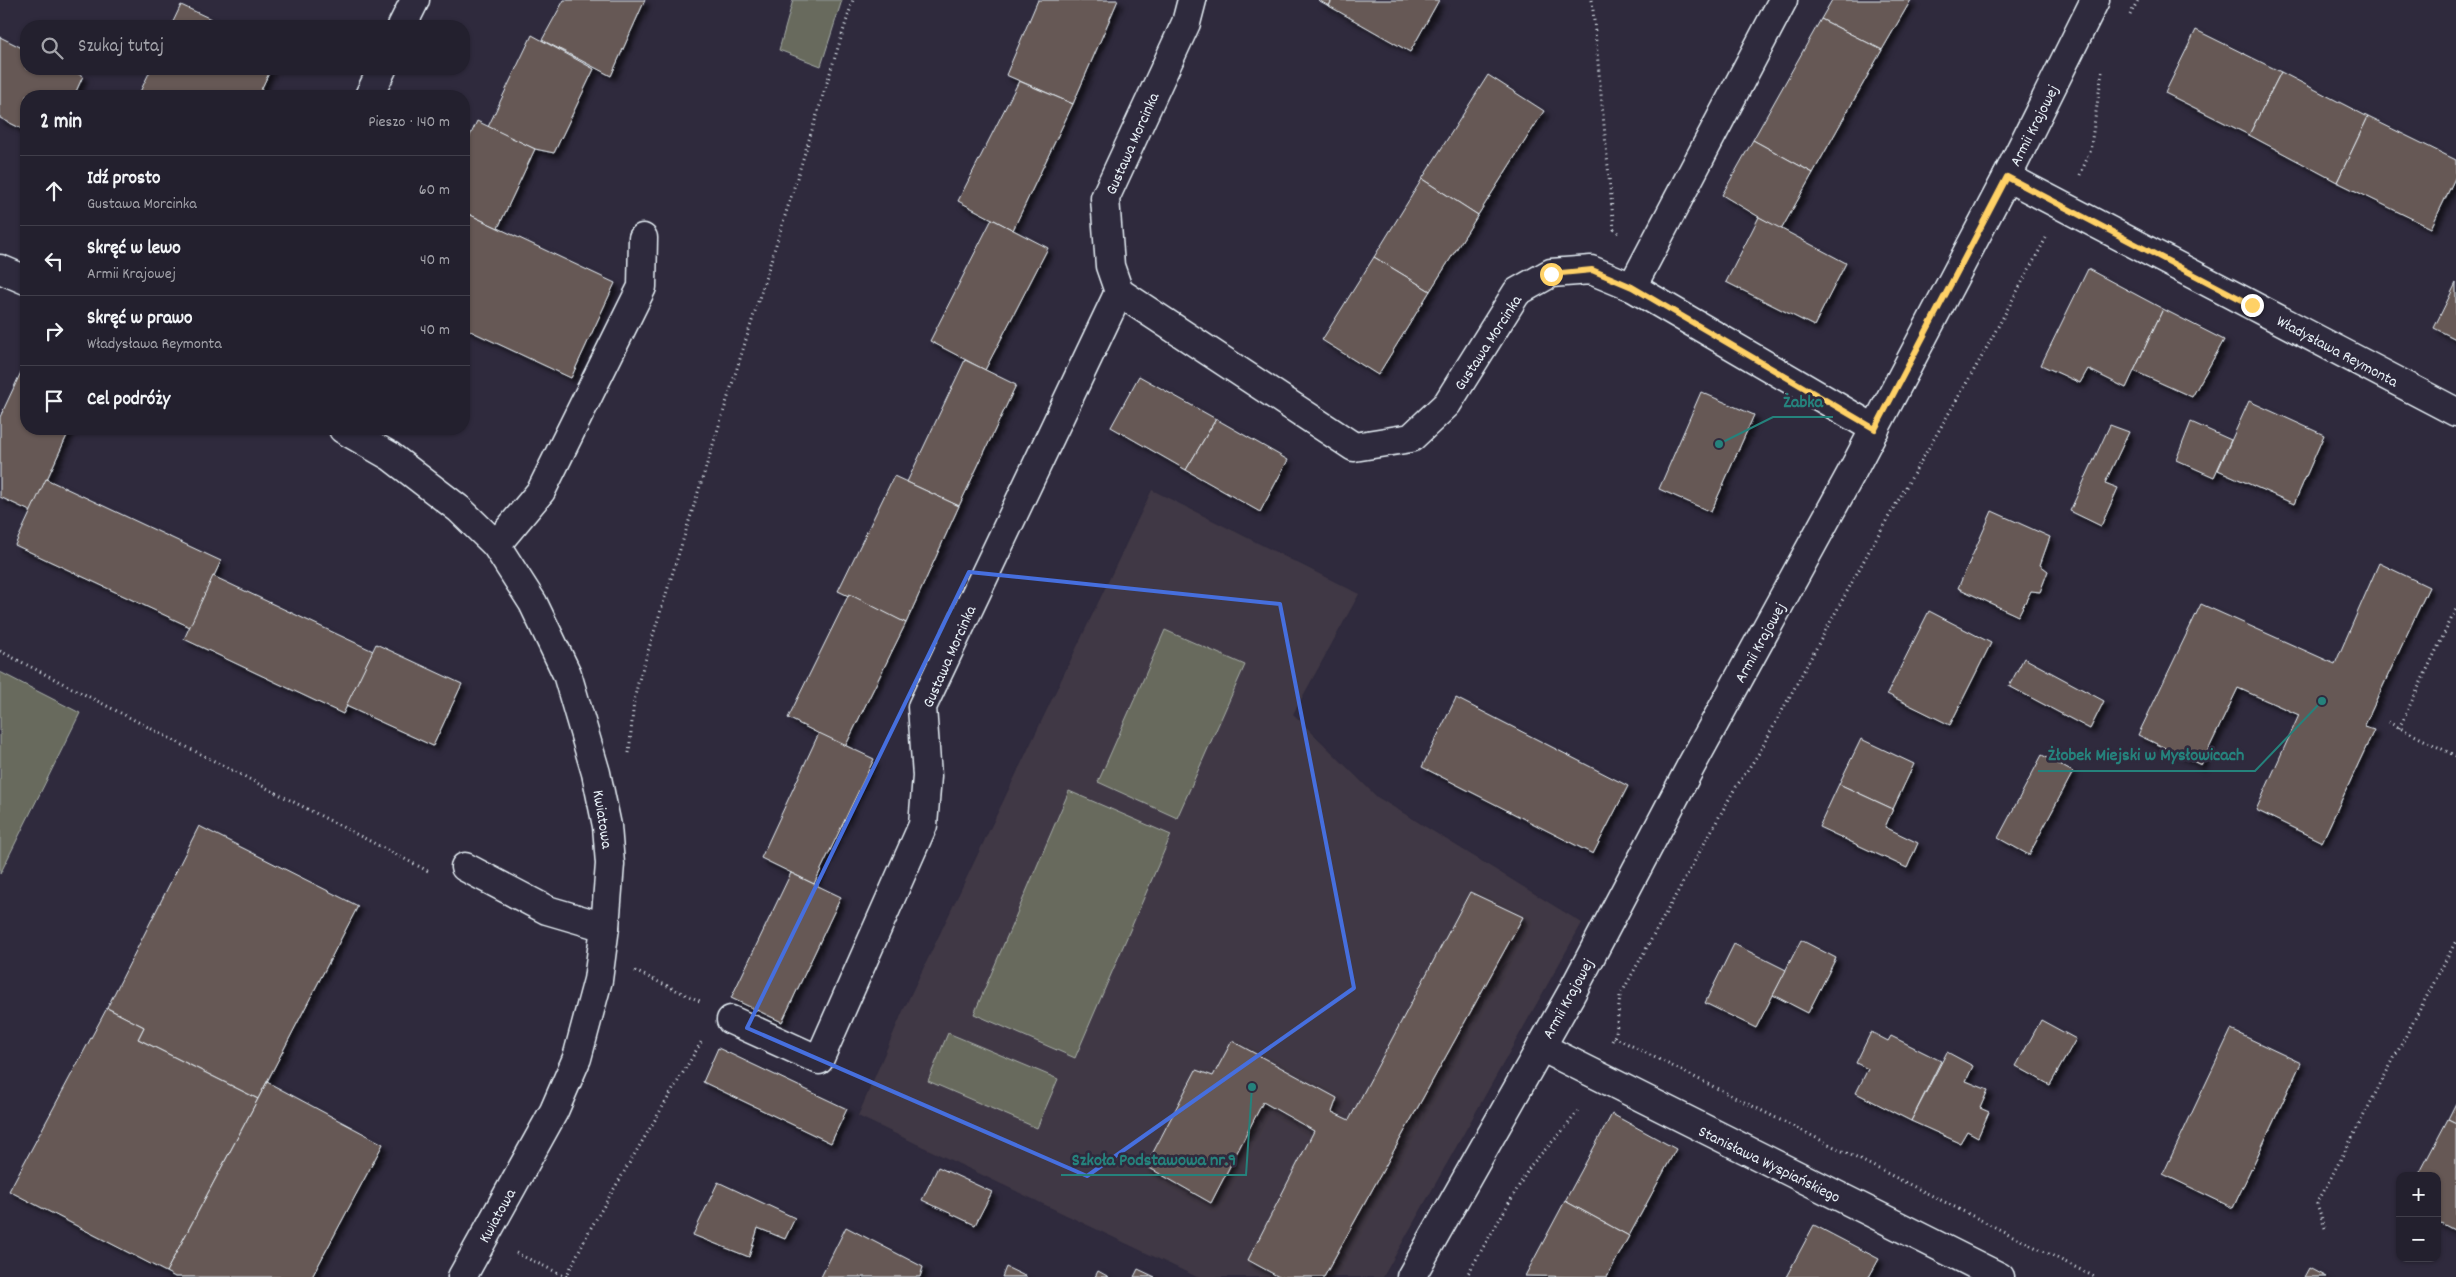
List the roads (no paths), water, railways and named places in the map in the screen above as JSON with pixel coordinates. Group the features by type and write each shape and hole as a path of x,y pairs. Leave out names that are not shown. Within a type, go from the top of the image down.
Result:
{"street":[{"path":"405,20 415,0"},
{"name":"Gustawa Morcinka","path":"1192,0 1186,23 1105,198 1110,266 1119,292 1354,447 1411,438 1447,404 1517,292 1551,274 1592,270 1632,287 1875,429"},
{"path":"1632,287 1783,0"},
{"name":"Armii Krajowej","path":"1411,1277 1541,1047 1875,429 2007,177 2095,0"},
{"path":"372,90 379,75"},
{"name":"Władysława Reymonta","path":"2007,177 2456,412"},
{"path":"496,545 542,491 642,287 643,238"},
{"path":"0,268 20,277"},
{"name":"Gustawa Morcinka","path":"731,1020 819,1060 923,825 927,776 922,707 1119,292"},
{"name":"Kwiatowa","path":"353,435 390,456 459,509 496,545 533,603 567,674 602,799 609,844 605,927 598,980 589,1019 565,1089 462,1277"},
{"path":"465,867 547,910 605,927"},
{"name":"Stanisława Wyspiańskiego","path":"1541,1047 2000,1277"}],"place":[{"name":"Żabka","path":"1719,444"},
{"name":"Żłobek Miejski w Mysłowicach","path":"2322,701"},
{"name":"Szkoła Podstawowa nr.9","path":"1252,1087"}]}
